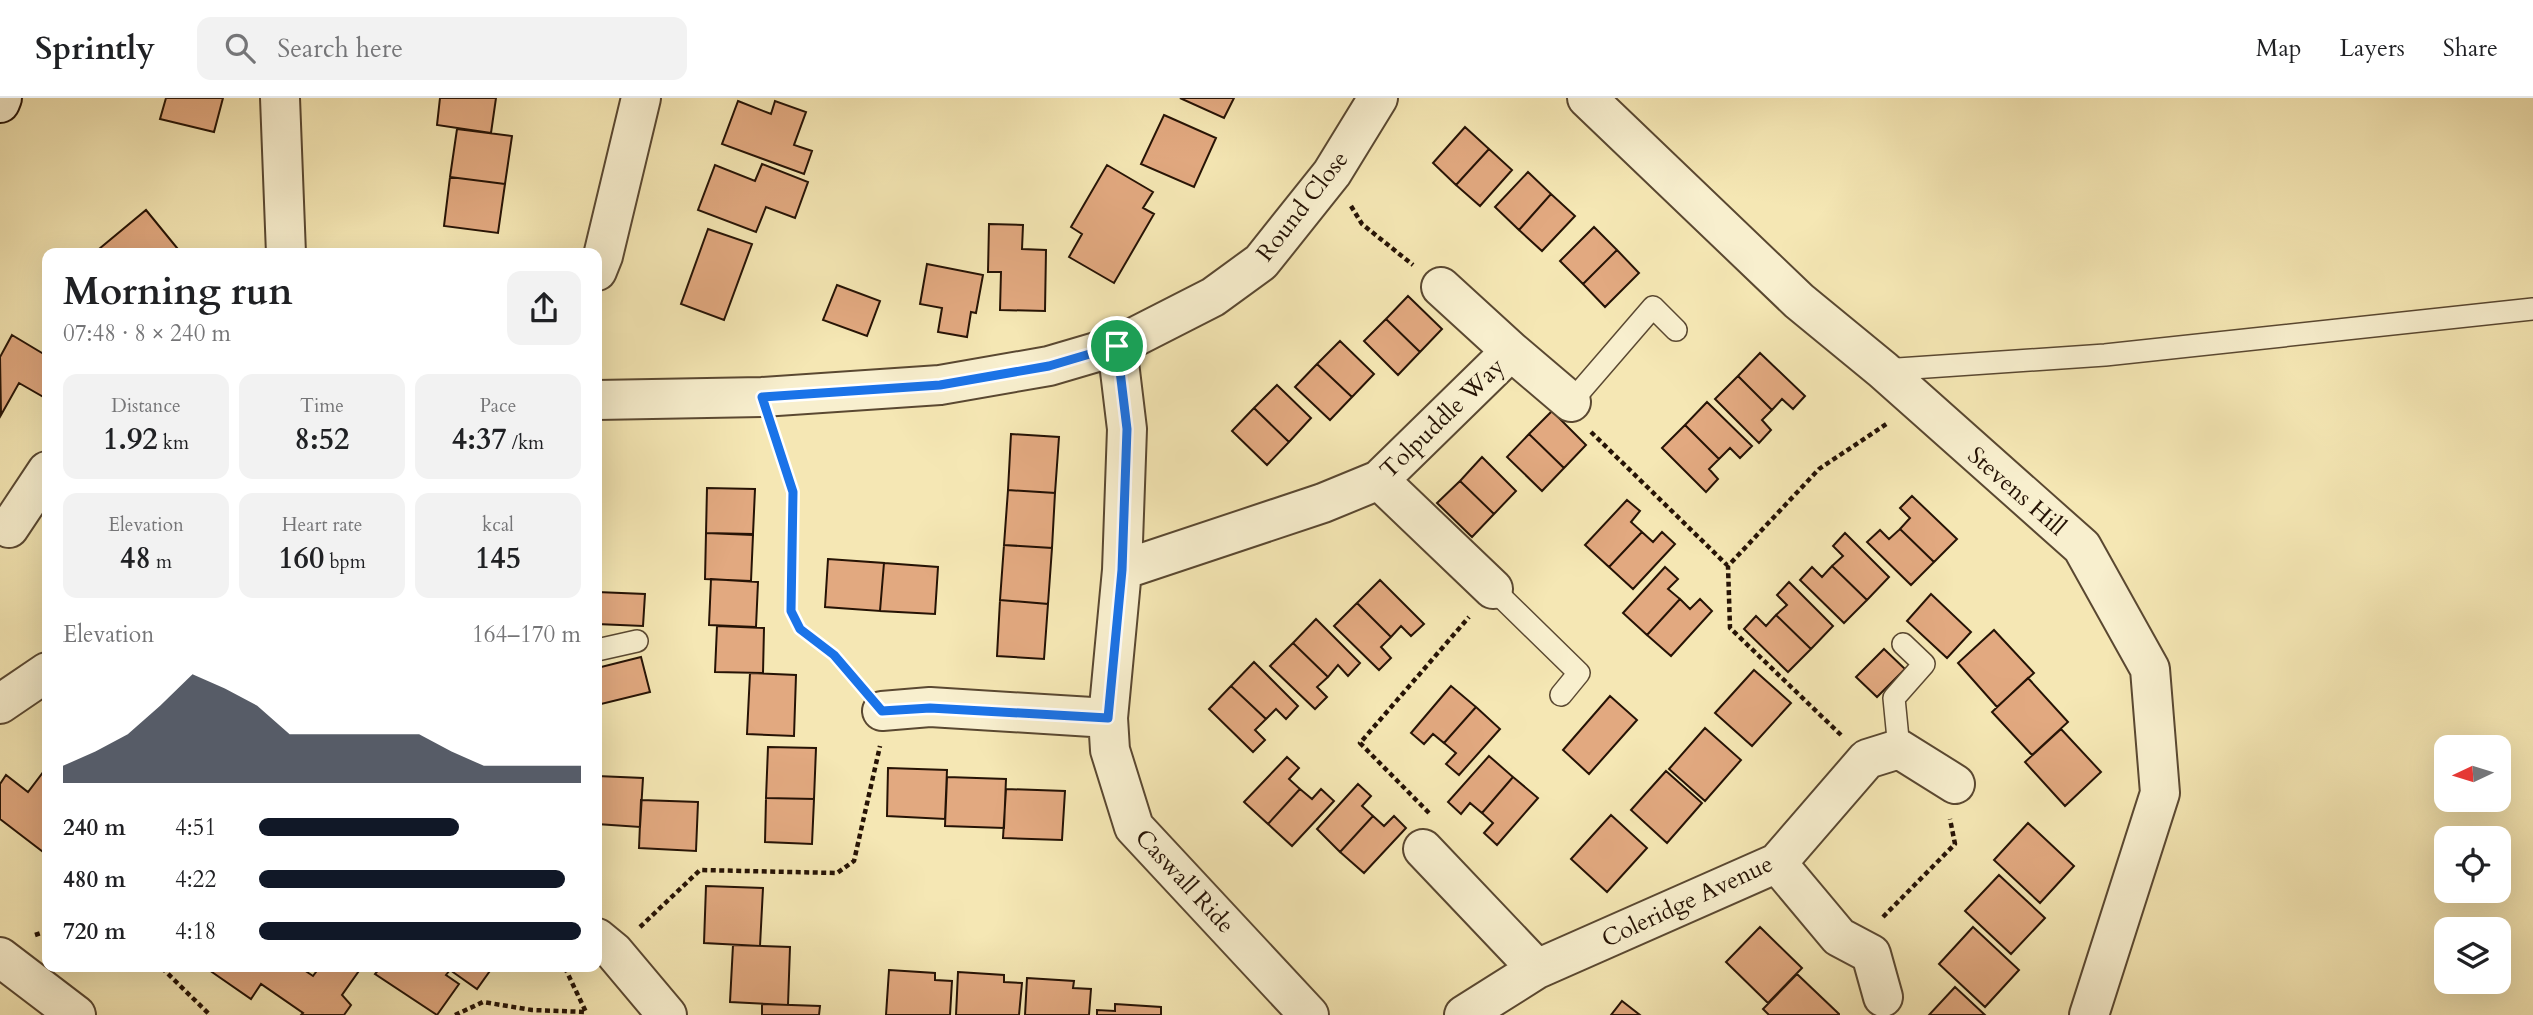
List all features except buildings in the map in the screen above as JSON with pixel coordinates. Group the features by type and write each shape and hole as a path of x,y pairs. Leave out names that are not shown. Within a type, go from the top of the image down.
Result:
{"street":[{"path":"0,103 2,98"},
{"path":"280,98 286,248"},
{"path":"602,258 641,98"},
{"name":"Round Close","path":"602,400 762,397 940,385 1049,366 1117,346 1213,297 1261,262 1332,173 1378,98"},
{"name":"Stevens Hill","path":"1587,98 1799,301 1883,370 2082,547 2150,669 2160,793 2090,1015"},
{"name":"Tolpuddle Way","path":"1122,570 1323,503 1379,480 1511,351 1441,287"},
{"name":"Caswall Ride","path":"1117,346 1127,429 1122,570 1108,718 1110,750 1134,827 1310,1015"},
{"path":"1511,351 1571,402"},
{"path":"9,528 42,478"},
{"path":"1379,480 1493,589"},
{"path":"0,704 42,675"},
{"path":"882,711 930,708 1108,718"},
{"path":"1883,754 1955,784"},
{"name":"Coleridge Avenue","path":"1464,1015 1537,969 1777,863 1883,754"},
{"path":"1423,849 1537,969"},
{"path":"1777,863 1839,937 1871,954 1883,997"},
{"path":"605,945 667,1015"},
{"path":"0,957 76,1015"}],"lane":[{"path":"1571,402 1653,307 1676,330"},
{"path":"1883,370 2105,355 2533,309"},
{"path":"1493,589 1579,673 1561,695"},
{"path":"602,649 637,641"},
{"path":"1883,754 1894,698 1924,664 1903,644"}],"path":[{"path":"1332,173 1362,224 1441,287"},
{"path":"605,945 700,870 837,873 854,861 878,761 882,711 834,655 800,629 791,611 793,492 762,397"},
{"path":"1571,402 1594,436 1728,566 1730,628 1883,754"},
{"path":"1728,566 1819,469 1918,403"},
{"path":"1423,849 1440,824 1360,743 1493,589"},
{"path":"1871,954 1882,919 1955,844 1947,806 1955,784"},
{"path":"166,972 211,1015"},
{"path":"455,1015 483,1002 532,1010 586,1012 567,972"}],"route":[{"path":"1117,346 1127,429 1122,570 1108,718 930,708 882,711 834,655 800,629 791,611 793,492 762,397 940,385 1049,366 1117,346"}]}
